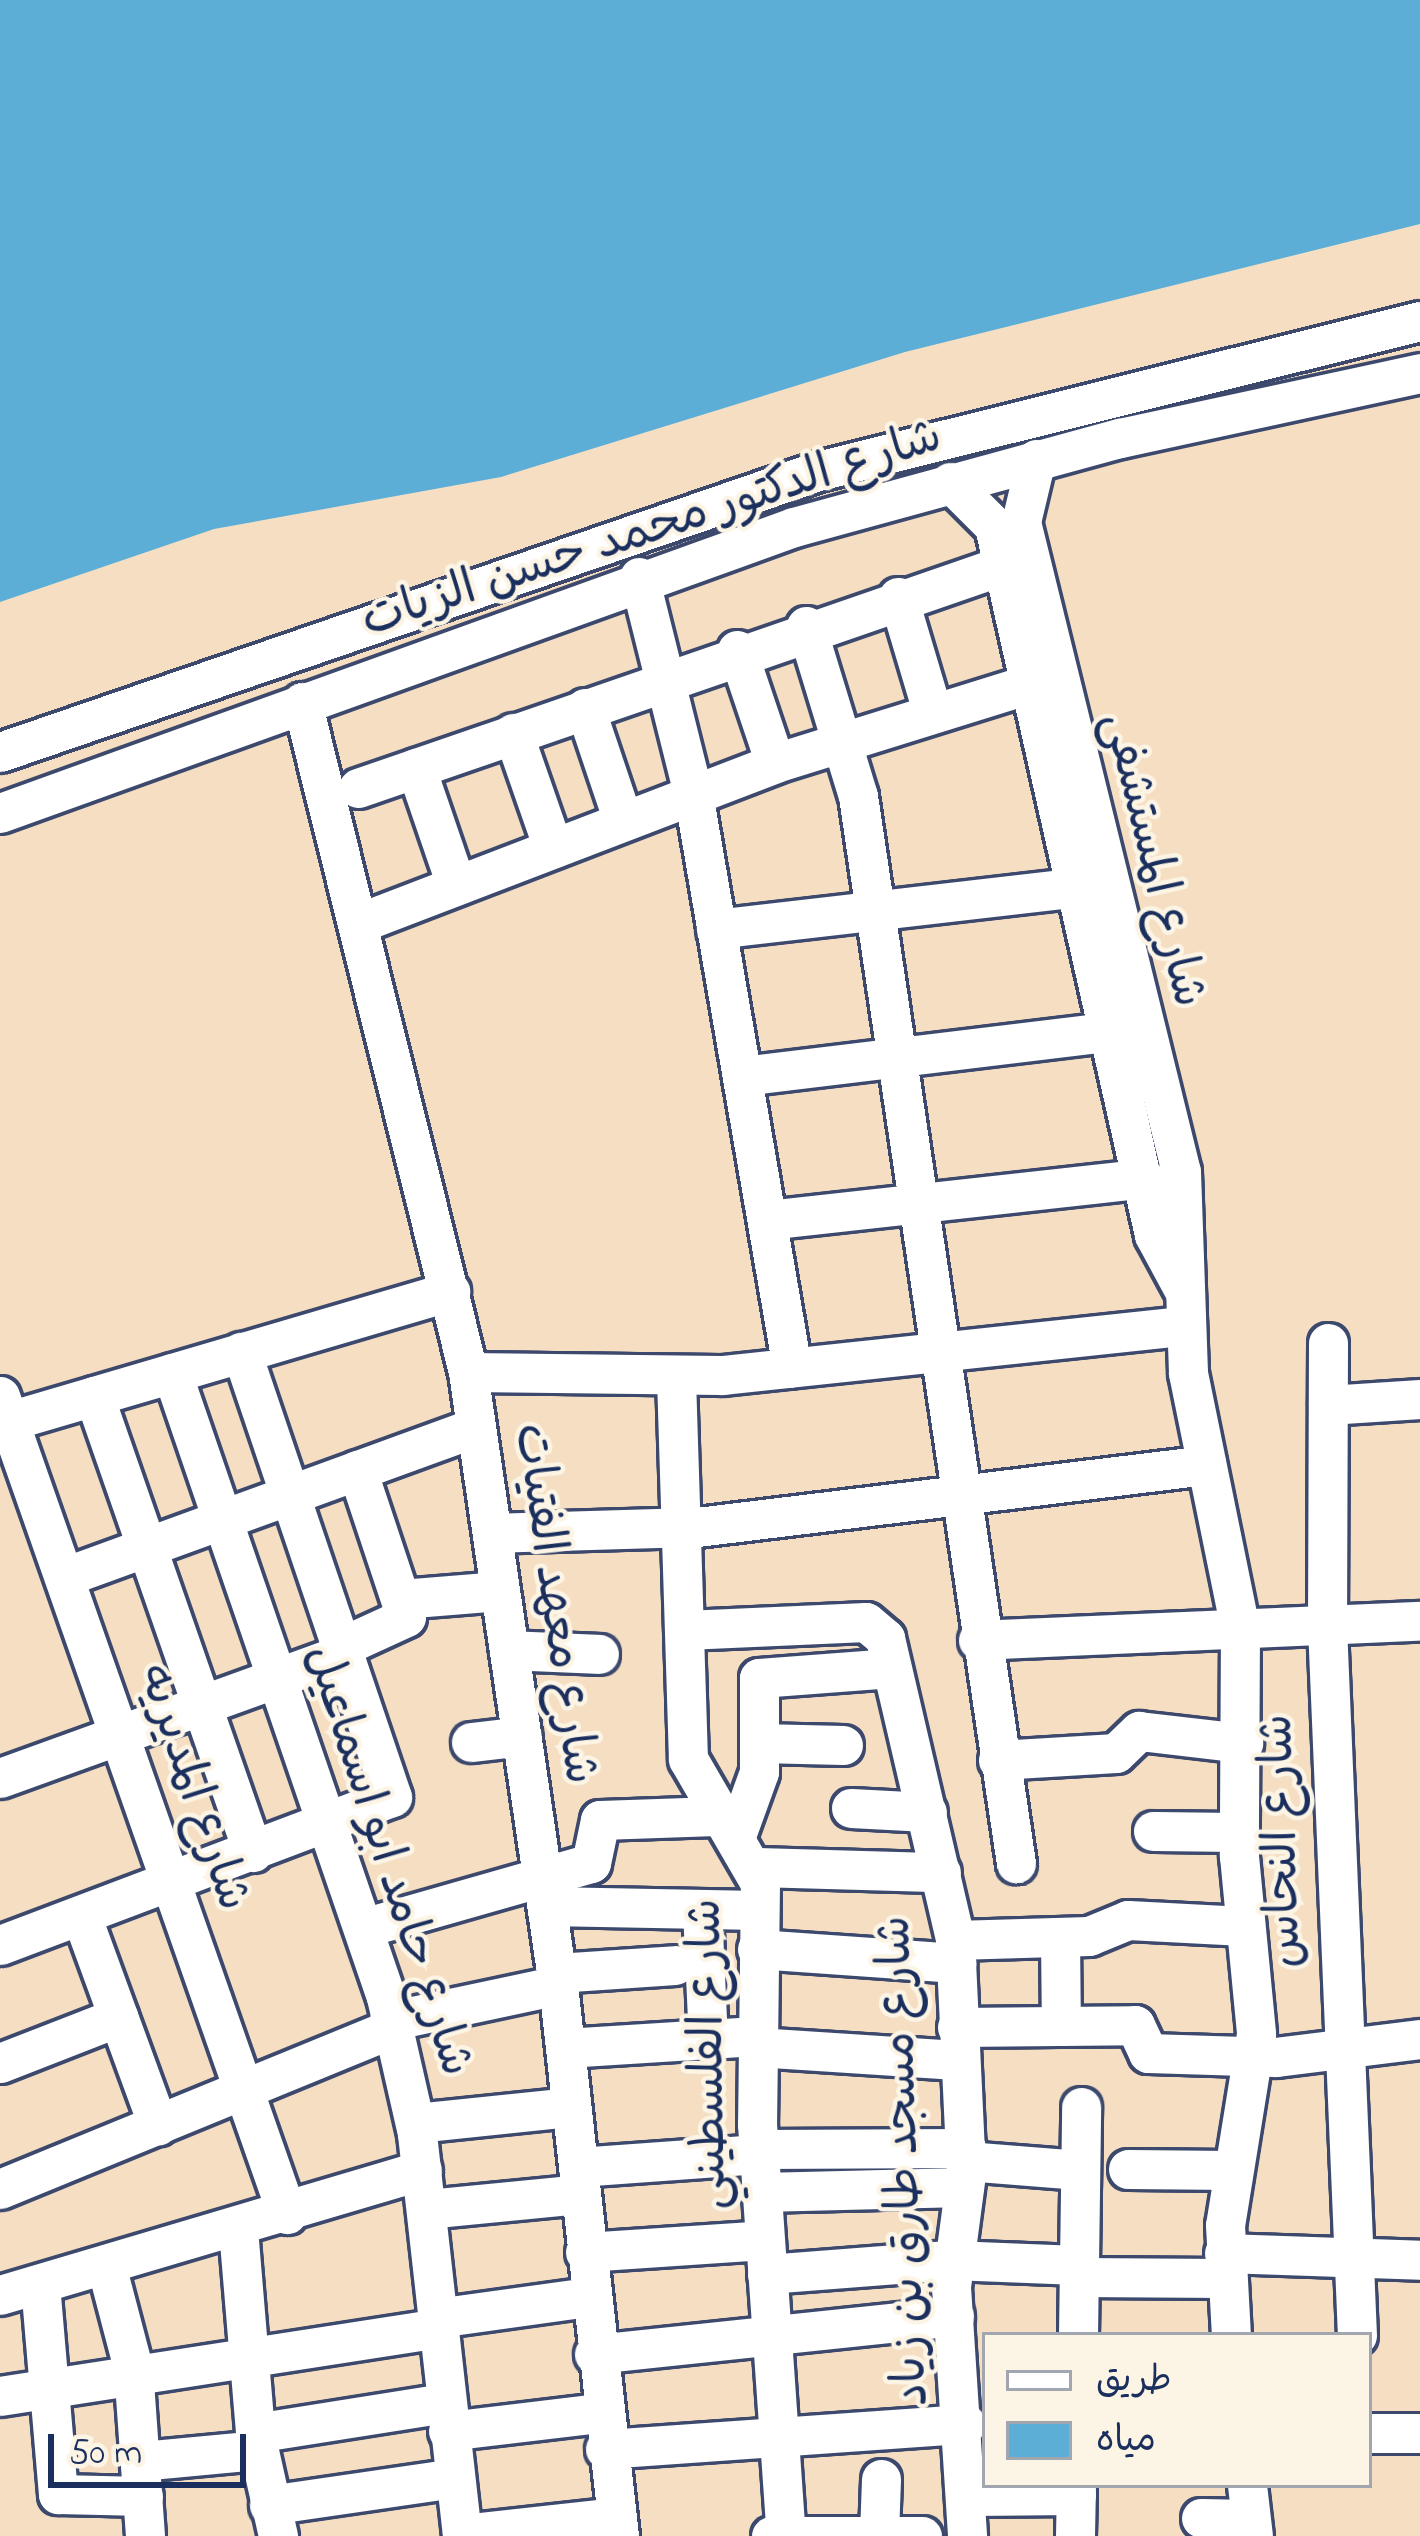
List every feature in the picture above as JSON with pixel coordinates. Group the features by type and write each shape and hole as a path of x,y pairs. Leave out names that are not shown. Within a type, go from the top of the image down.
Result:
{"street":[{"name":"شارع الدكتور محمد حسن الزيات","path":"0,752 818,471 1420,321"},
{"name":"شارع الدكتور محمد حسن الزيات","path":"0,812 639,577 1036,459 1420,373"},
{"name":"شارع المستشفى","path":"1036,459 1020,511 1030,660 1070,888 1145,1178 1158,1247 1183,1306"},
{"name":"شارع المستشفى","path":"950,482 989,516 1181,1172 1190,1240 1183,1306 1206,1465 1240,1629 1243,1743 1238,1832 1255,2056 1232,2170 1224,2265 1231,2332"},
{"path":"358,788 806,626 1001,566"},
{"path":"639,577 693,793 792,1368"},
{"path":"898,597 932,711"},
{"path":"806,626 843,739 875,910 978,1640 1016,1863"},
{"path":"737,650 775,763"},
{"path":"359,922 693,793 932,711 1030,660"},
{"name":"شارع معهد الفتيات","path":"302,702 468,1372 557,1979 594,2354 618,2526"},
{"path":"585,708 623,821"},
{"path":"513,733 553,848"},
{"path":"416,768 456,885"},
{"path":"716,929 1070,888"},
{"path":"742,1076 1108,1032"},
{"path":"767,1220 1145,1178"},
{"path":"4,1409 94,1396 450,1291"},
{"path":"468,1372 676,1378 792,1368 938,1352 1183,1306"},
{"name":"شارع النحاس","path":"1328,1342 1327,1626 1340,2053 1357,2332"},
{"path":"0,1945 327,1824 394,1793 241,1352"},
{"name":"شارع حامد ابو اسماعيل","path":"172,1373 363,1928 416,2123 462,2535"},
{"name":"شارع الفلسطيني","path":"676,1378 690,1768 757,1867 759,2165 783,2435 786,2535"},
{"path":"94,1396 253,1852"},
{"path":"1328,1405 1420,1399"},
{"name":"شارع المديريه","path":"4,1409 287,2214"},
{"path":"64,1577 476,1427"},
{"path":"492,1533 682,1528 1206,1465"},
{"path":"0,1778 277,1678 403,1624 401,1598 357,1470"},
{"path":"401,1598 500,1591"},
{"path":"978,1640 1420,1622"},
{"name":"شارع مسجد طارق بن زياد","path":"685,1630 873,1623 892,1668 956,1952 965,2165 951,2260 953,2316 973,2378 966,2424 972,2496 968,2536"},
{"path":"509,1650 599,1654"},
{"path":"545,1891 593,1861 600,1820 726,1824 759,1743 764,1675 892,1668"},
{"path":"998,1760 1116,1753 1138,1730 1243,1743"},
{"path":"470,1742 522,1736"},
{"path":"759,1743 843,1745"},
{"path":"851,1808 927,1812"},
{"path":"1153,1831 1238,1832"},
{"path":"757,1867 941,1872"},
{"path":"363,1928 545,1891 702,1909 758,1930 956,1952 1060,1937 1128,1920 1244,1926"},
{"path":"702,1909 709,2039"},
{"path":"81,1915 158,2125"},
{"path":"1060,1937 1060,2026"},
{"path":"0,2189 390,2025 557,1979 675,1965"},
{"path":"0,2062 118,2017"},
{"path":"565,2048 709,2039 957,2043 1060,2026 1135,2025 1148,2053 1340,2053 1420,2039"},
{"path":"416,2123 572,2107"},
{"path":"1078,2332 1081,2107"},
{"path":"0,2295 287,2214 424,2190 759,2165 1080,2170"},
{"path":"1128,2169 1232,2170"},
{"path":"238,2228 256,2442 273,2528 454,2479"},
{"path":"585,2252 951,2260 1078,2271 1420,2260"},
{"path":"106,2265 134,2380 145,2536"},
{"path":"40,2284 61,2498 141,2479 256,2442 446,2417 603,2431 783,2435 966,2424"},
{"path":"0,2396 250,2361 589,2297"},
{"path":"594,2354 773,2342 953,2316"},
{"path":"1372,2433 1420,2433"},
{"path":"879,2534 881,2479"},
{"path":"972,2496 1076,2490 1075,2536"},
{"path":"1201,2518 1250,2513"},
{"path":"462,2535 618,2526"},
{"path":"772,2536 922,2536"}],"water":[{"path":"0,0 1420,0 1420,224 905,352 501,477 214,529 0,602"}]}
